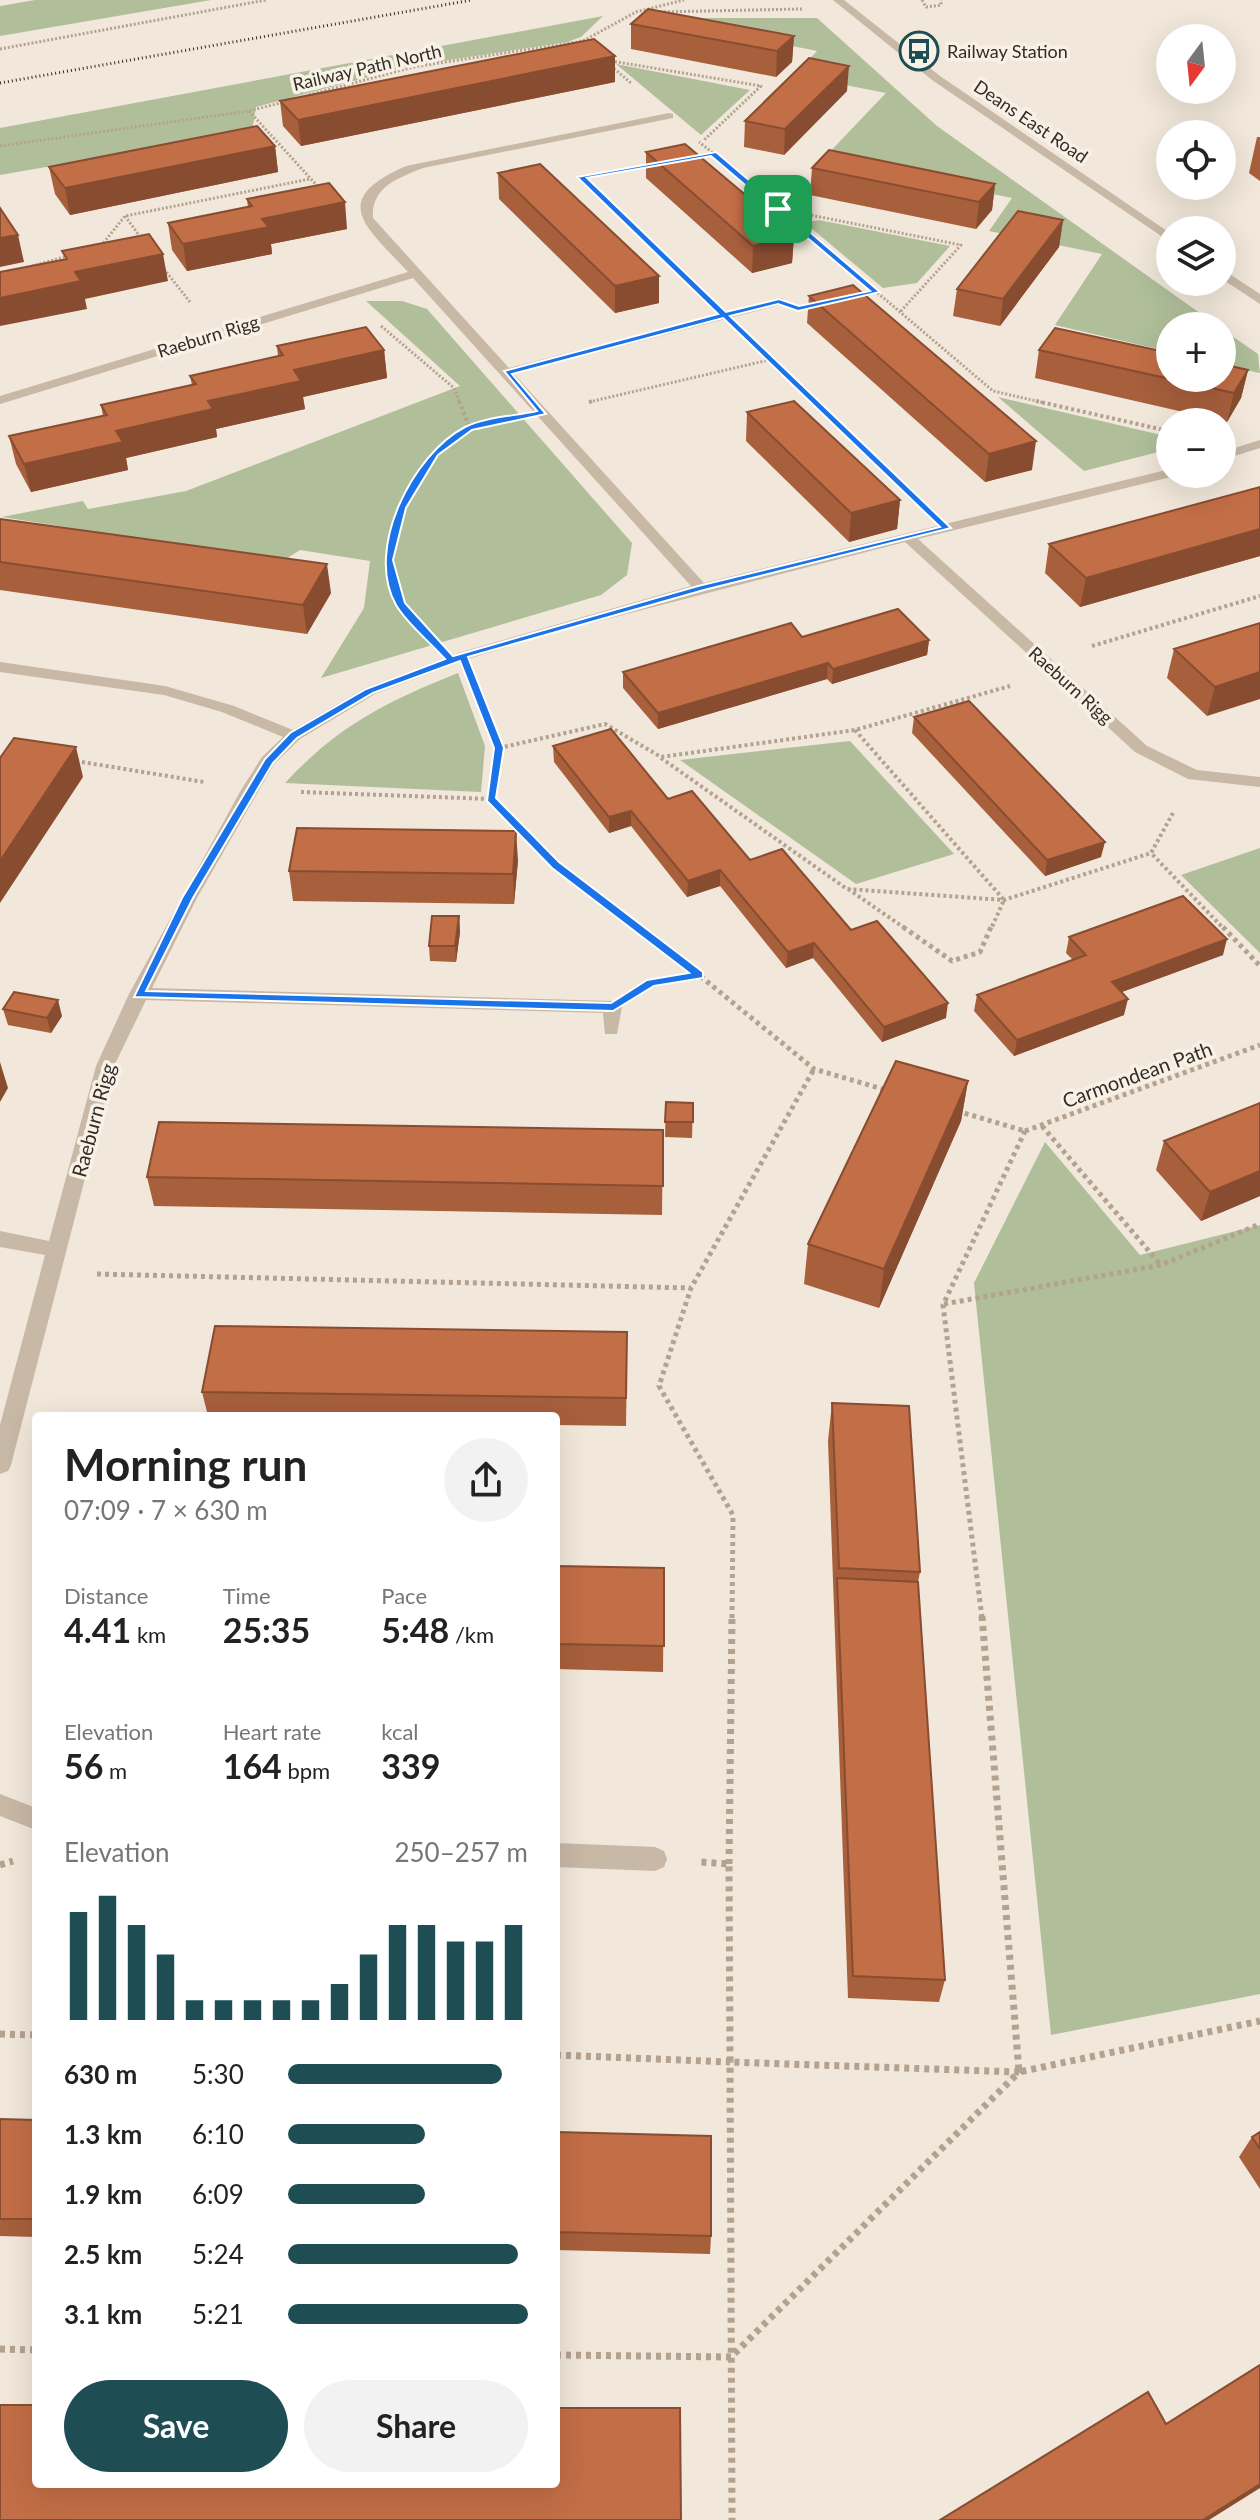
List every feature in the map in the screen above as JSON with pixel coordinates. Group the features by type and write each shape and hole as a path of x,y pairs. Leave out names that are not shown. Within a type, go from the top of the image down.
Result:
{"street":[{"name":"Deans East Road","path":"838,0 936,78 1156,228"},
{"path":"669,116 420,165 388,178 370,195 365,208 367,219 701,588"},
{"name":"Raeburn Rigg","path":"0,400 416,273"},
{"path":"1236,282 1260,297"},
{"path":"507,372 779,301"},
{"path":"1236,452 1260,444"},
{"name":"Raeburn Rigg","path":"0,1465 105,1066 138,994 249,790 268,761 294,736 370,691 457,658 701,588 1156,476"},
{"name":"Raeburn Rigg","path":"907,537 1141,749 1194,775 1260,782"},
{"path":"0,667 165,691 228,709 294,736"},
{"path":"138,994 613,1007 611,1030"},
{"path":"0,1239 59,1250"},
{"path":"0,1805 32,1817"},
{"path":"560,1855 655,1859"}],"path":[{"path":"0,49 266,0"},
{"name":"Railway Path North","path":"308,95 413,67 583,41 602,35 622,19 639,12 684,0"},
{"path":"922,0 926,7 941,5 941,0"},
{"path":"639,12 806,9"},
{"path":"583,41 593,50"},
{"path":"604,60 993,391 1156,429"},
{"name":"Railway Path North","path":"0,146 249,111 293,99"},
{"path":"249,111 335,206 365,208"},
{"path":"684,159 713,153"},
{"path":"596,174 581,177 946,528"},
{"path":"100,247 125,216 310,179"},
{"path":"778,209 961,245 900,312"},
{"path":"125,216 143,240"},
{"path":"29,267 72,255"},
{"path":"160,264 186,299 230,329"},
{"path":"861,295 876,292"},
{"path":"345,294 454,388 470,428"},
{"path":"491,799 499,748 457,658 400,604 388,560 402,508 434,453 470,428 773,359"},
{"path":"1044,661 1260,596"},
{"path":"661,757 855,730 1057,673"},
{"path":"499,748 605,724 661,757 952,961 980,952 1004,900"},
{"path":"855,730 1004,900"},
{"path":"62,758 249,790 491,799 556,865 699,975 814,1069 889,1091"},
{"path":"847,889 1004,900 1151,853 1194,775"},
{"path":"1151,853 1260,966"},
{"path":"613,1007 651,983 699,975"},
{"name":"Carmondean Path","path":"1025,1131 1260,1045"},
{"path":"732,2520 729,1864 733,1515 659,1386 691,1288 814,1069"},
{"path":"560,2355 731,2357 1019,2072 983,1627 943,1305 1025,1131 950,1109"},
{"path":"1042,1126 1161,1265"},
{"path":"943,1305 1161,1265 1260,1224"},
{"path":"53,1273 691,1288"},
{"path":"655,1859 729,1864"},
{"path":"560,2055 1019,2072 1260,2021"},
{"path":"0,2034 32,2035"},
{"path":"0,2349 32,2350"}],"green space":[{"path":"35,0 211,0 0,36 0,6"},
{"path":"603,16 581,37 567,42 409,66 256,107 252,131 0,175 0,128"},
{"path":"654,18 817,18 937,126 1156,282 1156,296 1176,296 1198,312 1156,312 1156,349 1055,325 1102,254 989,231 1012,198 823,159 886,93 795,75 817,51"},
{"path":"616,64 750,90 701,135"},
{"path":"819,220 950,246 917,283 883,288 805,223"},
{"path":"366,301 402,301 427,309 632,543 627,575 601,595 321,678 364,608 370,561 300,550 283,561 2,517 83,501 88,509 186,491 460,386"},
{"path":"1236,339 1258,354 1260,373 1236,368"},
{"path":"998,397 1156,434 1156,453 1084,471"},
{"path":"458,673 485,746 481,792 285,783 344,730 408,694"},
{"path":"850,741 954,854 856,884 680,760"},
{"path":"1260,848 1260,953 1181,875"},
{"path":"1045,1142 1140,1255 1260,1225 1260,1994 1051,2035 974,1283"}],"building":[{"path":"648,9 794,36 777,51 631,24"},
{"path":"594,39 615,56 298,120 280,101"},
{"path":"809,58 849,66 785,129 745,121"},
{"path":"257,126 275,146 65,188 49,167"},
{"path":"685,144 794,236 753,246 646,152"},
{"path":"829,150 995,184 979,202 812,168"},
{"path":"540,164 659,276 615,286 498,173"},
{"path":"329,183 345,202 262,219 269,227 183,244 168,223 252,206 247,199"},
{"path":"0,208 18,235 0,238"},
{"path":"1018,211 1063,220 1003,299 957,289"},
{"path":"149,234 163,254 75,272 81,281 0,298 0,272 67,259 62,251"},
{"path":"853,285 1036,441 989,454 809,296"},
{"path":"366,327 384,350 294,370 301,381 208,401 213,409 116,431 123,442 24,464 9,436 107,415 101,405 196,384 190,376 283,355 277,346"},
{"path":"1055,328 1156,350 1156,376 1039,350"},
{"path":"1236,367 1248,370 1236,390"},
{"path":"794,401 900,500 851,513 747,412"},
{"path":"1260,487 1260,529 1086,578 1049,544"},
{"path":"0,519 327,564 303,605 0,562"},
{"path":"898,609 929,640 833,669 828,663 658,713 623,672 791,623 802,637"},
{"path":"1260,623 1260,672 1215,687 1174,649"},
{"path":"969,701 1105,842 1047,860 914,717"},
{"path":"611,729 668,799 692,791 750,860 782,849 851,930 877,921 948,1003 884,1027 814,943 788,952 720,870 688,881 631,811 609,817 553,746"},
{"path":"14,738 76,747 0,861 0,758"},
{"path":"297,828 516,831 513,874 289,871"},
{"path":"1183,896 1227,939 1112,982 1128,999 1017,1040 977,995 1086,955 1069,937"},
{"path":"432,916 459,916 455,946 429,946"},
{"path":"14,992 58,1000 47,1018 3,1009"},
{"path":"896,1061 968,1081 884,1269 808,1244"},
{"path":"666,1102 693,1103 693,1122 665,1122"},
{"path":"1260,1103 1260,1171 1210,1192 1164,1141"},
{"path":"159,1122 663,1130 663,1186 147,1177"},
{"path":"215,1326 627,1332 626,1398 202,1392"},
{"path":"832,1403 909,1406 920,1572 839,1568"},
{"path":"560,1566 664,1568 664,1646 560,1644"},
{"path":"837,1578 918,1582 945,1980 853,1976"},
{"path":"0,2119 32,2120 32,2219 0,2219"},
{"path":"560,2132 711,2136 711,2236 560,2232"},
{"path":"1260,2132 1260,2149 1252,2137"},
{"path":"1260,2365 1260,2484 1203,2520 940,2520 1148,2392 1166,2424"},
{"path":"0,2405 32,2405 32,2488 560,2488 560,2408 680,2408 681,2520 0,2520"}],"railway":[{"path":"0,83 472,0"}],"place":[{"name":"Railway Station","path":"919,51"}],"route":[{"path":"778,209 713,153 581,177 724,315 773,359 946,528 701,588 540,632 463,656 451,660 370,691 294,736 268,761 188,898 138,994 613,1007 651,983 699,975 556,865 491,799 499,748 463,656 451,660 400,604 388,560 402,508 434,453 470,428 543,413 507,372 724,315 779,301 798,309 876,292 778,209"}]}
